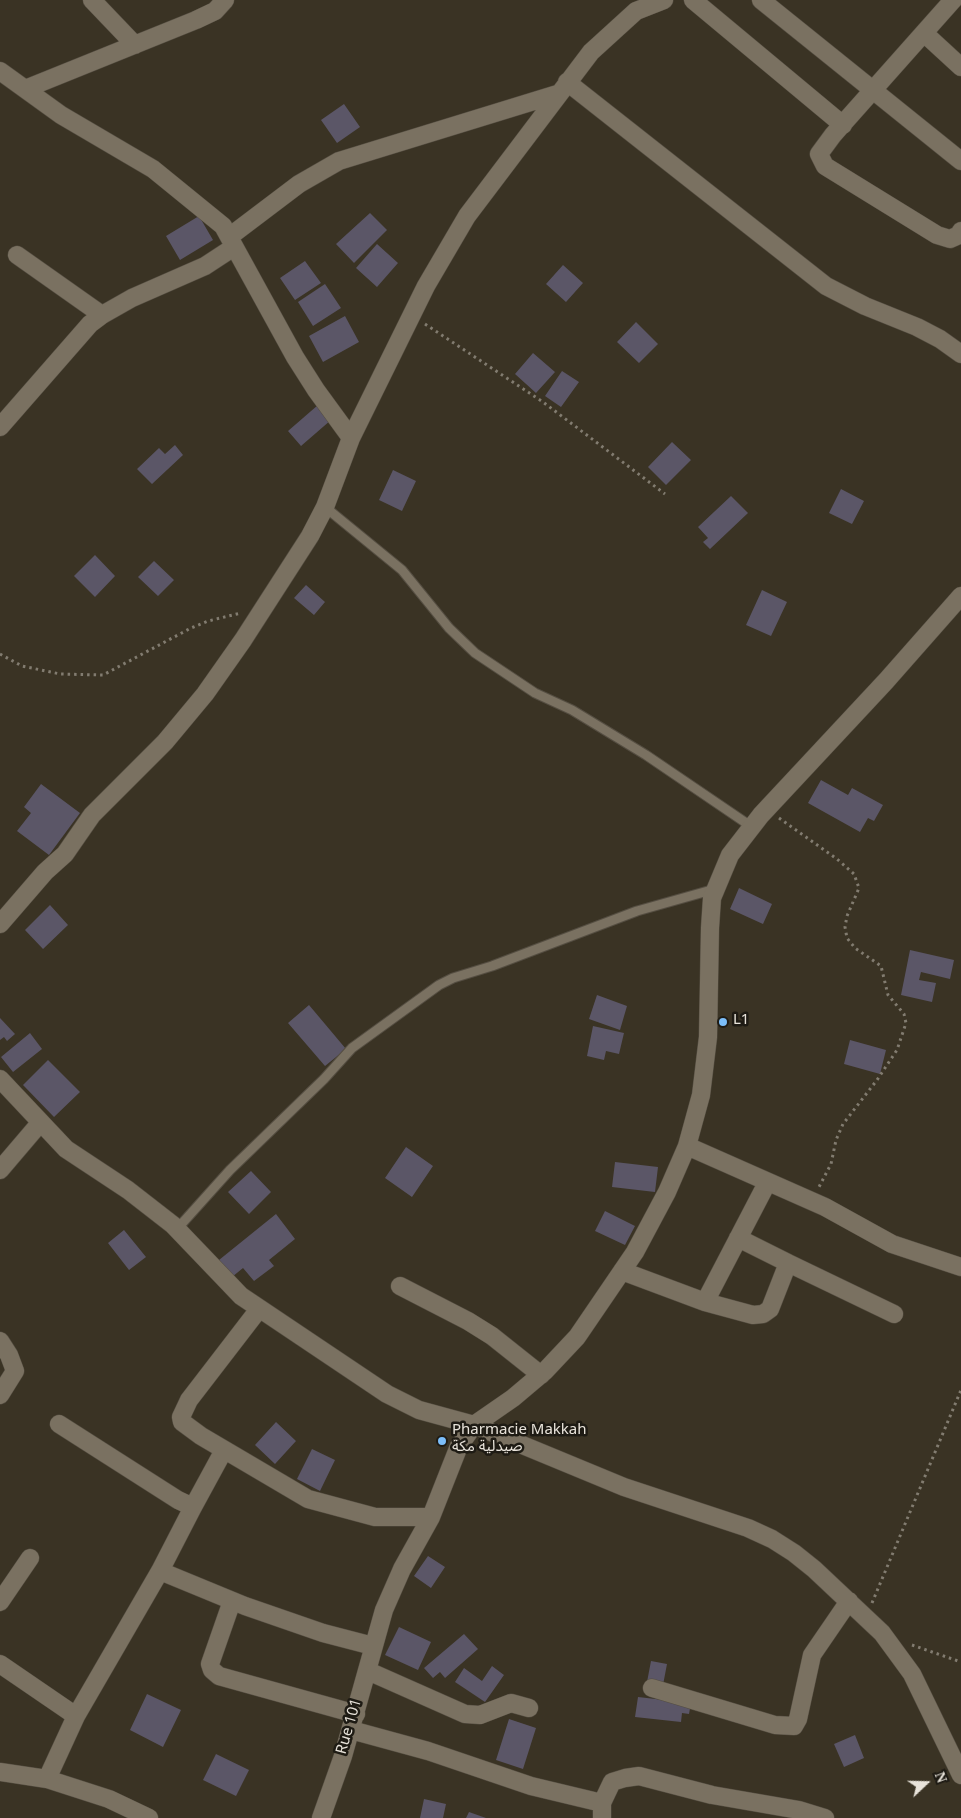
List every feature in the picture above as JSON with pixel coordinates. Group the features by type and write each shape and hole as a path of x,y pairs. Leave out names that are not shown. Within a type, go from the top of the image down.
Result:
{"street":[{"path":"92,0 135,45"},
{"path":"25,89 196,20 215,11 225,0"},
{"path":"0,924 46,872 65,854 92,816 165,742 187,716 205,694 263,608 310,536 325,507 351,438 412,315 467,216 591,52 636,11 664,0"},
{"path":"694,0 842,124"},
{"path":"761,0 961,162"},
{"path":"953,0 842,124 819,154 825,166 937,235 950,239 959,234 961,230"},
{"path":"924,32 961,67"},
{"path":"0,71 61,115 153,169 214,216 232,242 295,357 351,438"},
{"path":"0,427 90,324 132,298 205,266 299,184 339,161 562,88"},
{"path":"562,88 826,286 865,306 940,339 961,354"},
{"path":"17,255 102,315"},
{"name":"Rue 101","path":"320,1818 353,1722 384,1610 402,1570 431,1518 459,1446 474,1425 513,1398 541,1375 577,1337 622,1271 667,1192 687,1146 701,1095 708,1037 710,928 715,889 730,855 767,809 886,681 961,596"},
{"path":"0,1079 66,1149 128,1190 177,1229 230,1285 259,1309 404,1404 450,1420 474,1425 624,1487 748,1528 772,1539 807,1563 882,1633 912,1674 959,1768"},
{"path":"0,1170 40,1123"},
{"path":"687,1146 766,1183 798,1195 892,1244 961,1267"},
{"path":"705,1302 766,1183"},
{"path":"738,1238 894,1314"},
{"path":"622,1271 705,1302 753,1314 763,1314 770,1310 788,1263"},
{"path":"400,1286 468,1320 492,1336 541,1375"},
{"path":"259,1309 189,1400 181,1417 182,1422 188,1428 308,1499 375,1517 431,1518"},
{"path":"0,1341 9,1355 15,1371 0,1395"},
{"path":"58,1424 178,1500 193,1507"},
{"path":"47,1779 76,1716 160,1571 224,1450"},
{"path":"0,1602 30,1558"},
{"path":"160,1571 232,1601 323,1633 375,1640"},
{"path":"232,1601 210,1664 212,1670 219,1676 353,1722 428,1751 602,1810 612,1782 639,1776 712,1795 799,1810 825,1818"},
{"path":"652,1688 775,1725 794,1726 798,1719 812,1655 849,1601"},
{"path":"0,1664 76,1716"},
{"path":"368,1671 465,1714 480,1715 511,1703 529,1708"},
{"path":"0,1772 47,1779 109,1799 149,1818"}],"lane":[{"path":"325,507 402,570 449,628 475,653 535,693 572,710 646,755 752,827"},
{"path":"177,1229 230,1170 314,1089 352,1048 439,985 452,978 492,966 637,911 715,889"}],"path":[{"path":"412,315 543,402 665,494"},
{"path":"0,654 22,666 60,674 103,675 165,640 208,621 263,608"},
{"path":"767,809 837,859 854,874 859,888 847,916 845,927 847,938 855,948 881,966 888,995 904,1014 906,1022 897,1050 877,1080 843,1124 823,1182 816,1190 798,1195"},
{"path":"866,1617 961,1390"},
{"path":"882,1633 961,1662"}],"building":[{"path":"344,104 360,127 337,143 321,120"},
{"path":"370,213 387,230 354,263 336,244"},
{"path":"199,216 213,240 180,260 166,236"},
{"path":"377,244 398,263 377,287 356,268"},
{"path":"305,261 321,283 295,300 280,278"},
{"path":"563,265 583,283 566,302 546,284"},
{"path":"325,284 341,308 313,326 298,302"},
{"path":"345,316 359,342 323,362 309,336"},
{"path":"636,322 658,344 639,363 617,342"},
{"path":"533,353 555,372 536,393 515,374"},
{"path":"562,371 579,382 561,407 545,396"},
{"path":"318,405 331,420 301,446 288,431"},
{"path":"672,442 691,460 666,485 648,467"},
{"path":"175,445 183,455 152,484 137,469 159,448 165,454"},
{"path":"393,470 416,481 402,511 379,500"},
{"path":"841,489 864,501 852,524 829,513"},
{"path":"731,496 748,513 710,549 703,542 708,538 698,527"},
{"path":"95,555 115,576 95,597 74,576"},
{"path":"154,561 174,580 158,596 138,577"},
{"path":"306,585 325,602 314,615 294,598"},
{"path":"762,590 787,602 771,636 746,625"},
{"path":"821,780 848,795 852,788 883,805 874,821 868,818 860,832 808,803"},
{"path":"41,784 80,813 49,855 17,831 31,813 24,807"},
{"path":"739,888 772,904 763,924 730,909"},
{"path":"50,905 68,925 43,949 25,930"},
{"path":"910,950 954,960 950,979 921,972 919,980 936,983 932,1002 901,995"},
{"path":"597,995 627,1006 620,1030 589,1019"},
{"path":"309,1005 346,1049 325,1066 288,1023"},
{"path":"0,1018 15,1034 7,1041 4,1037 0,1040"},
{"path":"593,1026 624,1033 619,1054 606,1051 604,1060 587,1056"},
{"path":"30,1033 42,1049 13,1072 1,1057"},
{"path":"850,1040 886,1050 880,1074 844,1064"},
{"path":"48,1060 80,1092 54,1117 23,1085"},
{"path":"406,1147 433,1166 412,1197 385,1178"},
{"path":"615,1162 658,1167 655,1192 612,1187"},
{"path":"251,1171 271,1192 249,1214 228,1192"},
{"path":"605,1211 635,1226 625,1245 595,1231"},
{"path":"276,1214 295,1239 269,1260 274,1266 254,1281 243,1268 232,1277 219,1260"},
{"path":"124,1230 146,1257 129,1270 108,1243"},
{"path":"276,1422 296,1441 275,1464 255,1445"},
{"path":"312,1449 335,1460 320,1491 297,1479"},
{"path":"428,1556 445,1567 431,1588 414,1576"},
{"path":"399,1627 431,1642 418,1670 385,1655"},
{"path":"464,1634 478,1649 445,1678 440,1672 433,1678 424,1668"},
{"path":"651,1661 667,1664 663,1685 647,1682"},
{"path":"492,1666 504,1675 485,1702 455,1682 464,1668 482,1681"},
{"path":"147,1694 181,1710 163,1747 130,1730"},
{"path":"638,1697 691,1703 689,1714 682,1713 681,1722 635,1717"},
{"path":"509,1719 536,1728 523,1769 496,1760"},
{"path":"855,1735 864,1758 844,1767 834,1744"},
{"path":"216,1754 249,1770 236,1796 203,1780"},
{"path":"424,1799 446,1804 443,1818 420,1818"},
{"path":"469,1812 486,1818 466,1818"}],"place":[{"name":"L1","path":"723,1022"},
{"name":"Pharmacie Makkah صيدلية مكة","path":"442,1441"}]}
